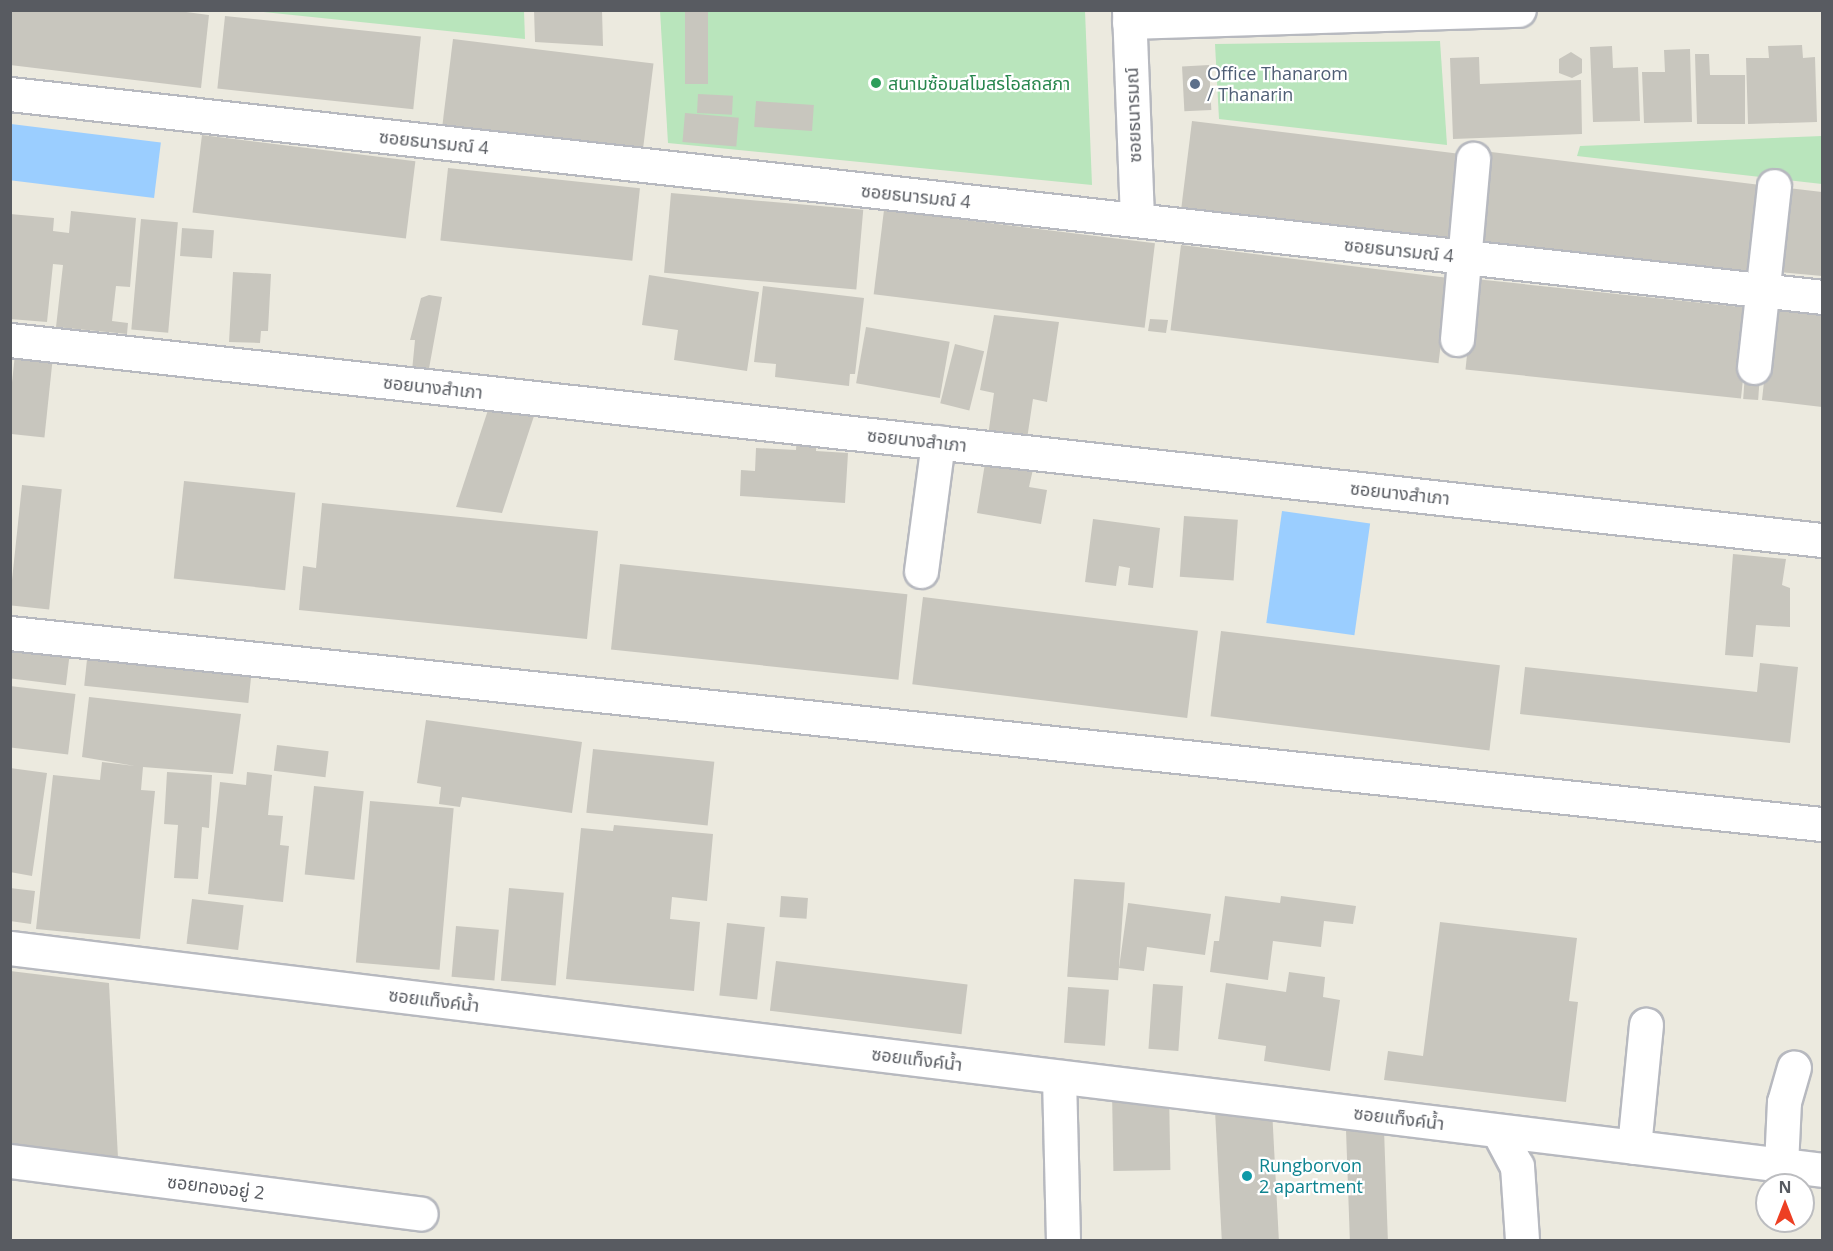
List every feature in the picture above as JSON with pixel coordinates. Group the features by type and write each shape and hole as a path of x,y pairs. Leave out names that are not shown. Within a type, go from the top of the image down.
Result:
{"street":[{"path":"1129,16 1519,10"},
{"name":"ซอยธนารมณ์","path":"1129,16 1137,220"},
{"name":"ซอยธนารมณ์ 4","path":"10,94 1822,297"},
{"path":"1457,339 1473,159"},
{"path":"1754,368 1774,186"},
{"name":"ซอยนางสำเภา","path":"10,340 1822,540"},
{"path":"921,571 938,442"},
{"path":"10,633 1822,824"},
{"name":"ซอยแท็งค์น้ำ","path":"10,948 1822,1170"},
{"path":"1634,1147 1646,1025"},
{"path":"1781,1165 1784,1102 1794,1067"},
{"path":"1059,1077 1063,1239"},
{"path":"1498,1131 1518,1166 1522,1240"},
{"name":"ซอยทองอยู่ 2","path":"10,1161 421,1214"}],"green space":[{"path":"254,11 524,11 525,39"},
{"name":"สนามซ้อมสโมสรโอสถสภา","path":"660,11 1085,11 1092,185 668,143"},
{"path":"1440,41 1447,145 1219,119 1215,44"},
{"path":"1822,136 1822,184 1577,156 1580,146"}],"water":[{"path":"11,124 161,142 154,198 10,180"},
{"path":"1282,511 1370,523 1354,635 1266,623"}],"building":[{"path":"10,10 171,10 209,15 201,88 10,65"},
{"path":"534,10 602,10 603,46 535,42"},
{"path":"685,10 708,10 708,84 685,84"},
{"path":"225,16 421,37 413,109 217,89"},
{"path":"453,39 653,64 643,150 442,125"},
{"path":"1802,45 1803,58 1815,57 1817,122 1748,124 1746,58 1769,58 1768,46"},
{"path":"1612,46 1613,68 1638,67 1640,121 1593,122 1590,47"},
{"path":"1690,49 1692,122 1644,123 1642,72 1665,72 1664,50"},
{"path":"1571,52 1582,59 1582,73 1572,78 1559,73 1559,59"},
{"path":"1695,54 1709,54 1710,75 1745,75 1745,124 1697,124"},
{"path":"1479,57 1480,84 1581,80 1582,134 1453,139 1450,58"},
{"path":"1209,65 1211,110 1184,111 1182,66"},
{"path":"698,94 733,96 732,115 697,113"},
{"path":"756,101 814,105 812,131 754,127"},
{"path":"685,113 739,118 736,147 682,142"},
{"path":"1192,121 1463,154 1452,243 1181,209"},
{"path":"202,135 415,161 406,239 192,212"},
{"path":"1483,151 1769,186 1758,278 1472,243"},
{"path":"448,168 640,188 632,261 440,241"},
{"path":"1788,188 1822,192 1822,276 1779,272"},
{"path":"671,193 863,210 856,290 664,273"},
{"path":"884,210 1155,243 1145,328 874,294"},
{"path":"71,211 136,218 130,287 116,286 112,321 128,323 127,334 56,327 63,265 53,264 47,322 10,319 10,214 54,218 53,231 69,233"},
{"path":"141,219 178,222 168,333 131,330"},
{"path":"182,228 214,230 212,258 180,256"},
{"path":"1181,245 1449,278 1439,363 1171,330"},
{"path":"233,272 271,274 268,331 261,331 260,343 229,342"},
{"path":"649,275 759,292 747,371 674,360 678,330 642,325"},
{"path":"1475,279 1750,308 1741,398 1465,370"},
{"path":"763,286 864,298 855,374 850,374 849,386 775,377 776,364 754,362"},
{"path":"429,295 442,297 428,374 412,371 415,340 410,340 421,298"},
{"path":"1772,308 1822,314 1822,407 1762,400"},
{"path":"994,315 1059,322 1047,402 1033,399 1027,439 988,436 994,393 980,390"},
{"path":"1150,319 1168,320 1166,333 1148,331"},
{"path":"866,327 950,342 940,398 856,383"},
{"path":"955,344 984,351 969,410 940,403"},
{"path":"15,354 53,358 44,438 10,434 10,402"},
{"path":"1745,373 1760,374 1758,400 1743,399"},
{"path":"488,410 535,413 502,513 456,507"},
{"path":"797,432 817,433 816,451 848,453 845,503 740,496 741,470 755,471 756,448 796,450"},
{"path":"986,457 1034,465 1029,487 1047,490 1041,524 977,513"},
{"path":"184,481 295,493 285,590 174,578"},
{"path":"22,485 62,489 49,610 10,605"},
{"path":"322,503 598,531 587,639 299,610 303,566 316,568"},
{"path":"1184,516 1238,520 1234,581 1180,577"},
{"path":"1093,519 1160,528 1153,588 1128,585 1130,568 1119,566 1116,586 1085,582"},
{"path":"1733,554 1786,559 1782,585 1790,588 1790,627 1756,625 1753,657 1725,655"},
{"path":"620,564 907,594 898,680 611,650"},
{"path":"923,597 1198,631 1187,718 912,684"},
{"path":"1221,631 1500,665 1489,751 1211,716"},
{"path":"10,640 71,647 66,685 10,678"},
{"path":"88,650 252,667 248,703 84,686"},
{"path":"1760,663 1798,667 1790,743 1520,714 1525,667 1757,692"},
{"path":"10,686 76,694 68,755 10,747"},
{"path":"89,697 241,714 233,774 143,767 141,790 155,791 140,939 36,929 53,775 100,780 102,762 135,766 82,757"},
{"path":"426,720 582,742 572,813 462,797 460,807 439,804 441,787 417,783"},
{"path":"277,745 329,751 325,777 274,771"},
{"path":"593,749 714,762 708,825 586,813"},
{"path":"10,768 47,773 32,876 10,872"},
{"path":"167,772 212,775 209,828 202,827 198,879 174,878 178,825 164,824"},
{"path":"247,772 272,775 268,815 283,816 280,845 289,846 283,902 208,894 220,782 246,785"},
{"path":"314,786 364,791 354,880 305,875"},
{"path":"370,801 454,808 440,970 356,962"},
{"path":"614,825 713,834 707,901 672,897 670,919 700,922 694,991 566,979 581,828 613,831"},
{"path":"1074,879 1125,883 1118,980 1067,977"},
{"path":"10,888 35,891 31,924 10,921"},
{"path":"509,888 564,893 556,985 501,981"},
{"path":"781,896 808,898 806,919 780,917"},
{"path":"1225,896 1280,903 1281,896 1356,906 1353,924 1324,921 1321,947 1273,941 1268,980 1210,972 1214,941 1219,941"},
{"path":"192,899 244,905 238,950 187,944"},
{"path":"1128,903 1211,914 1205,955 1147,947 1144,971 1119,968"},
{"path":"1440,922 1577,938 1569,1001 1578,1002 1566,1102 1384,1080 1388,1051 1423,1056"},
{"path":"727,923 765,927 757,1000 719,996"},
{"path":"456,926 499,930 494,981 452,977"},
{"path":"776,961 968,985 961,1034 770,1011"},
{"path":"10,971 109,983 118,1158 10,1144"},
{"path":"1289,972 1325,977 1323,997 1340,1000 1330,1071 1264,1061 1266,1046 1218,1039 1226,983 1286,992"},
{"path":"1153,984 1183,986 1178,1051 1148,1049"},
{"path":"1068,987 1109,990 1105,1046 1064,1043"},
{"path":"1169,1090 1170,1170 1113,1171 1112,1091"},
{"name":"Rungborvon 2 apartment","path":"1272,1109 1279,1240 1222,1240 1215,1112"},
{"path":"1384,1129 1388,1240 1350,1240 1346,1130"}],"place":[{"name":"สนามซ้อมสโมสรโอสถสภา","path":"876,83"},
{"name":"Office Thanarom / Thanarin","path":"1195,84"},
{"name":"Rungborvon 2 apartment","path":"1247,1176"}]}
